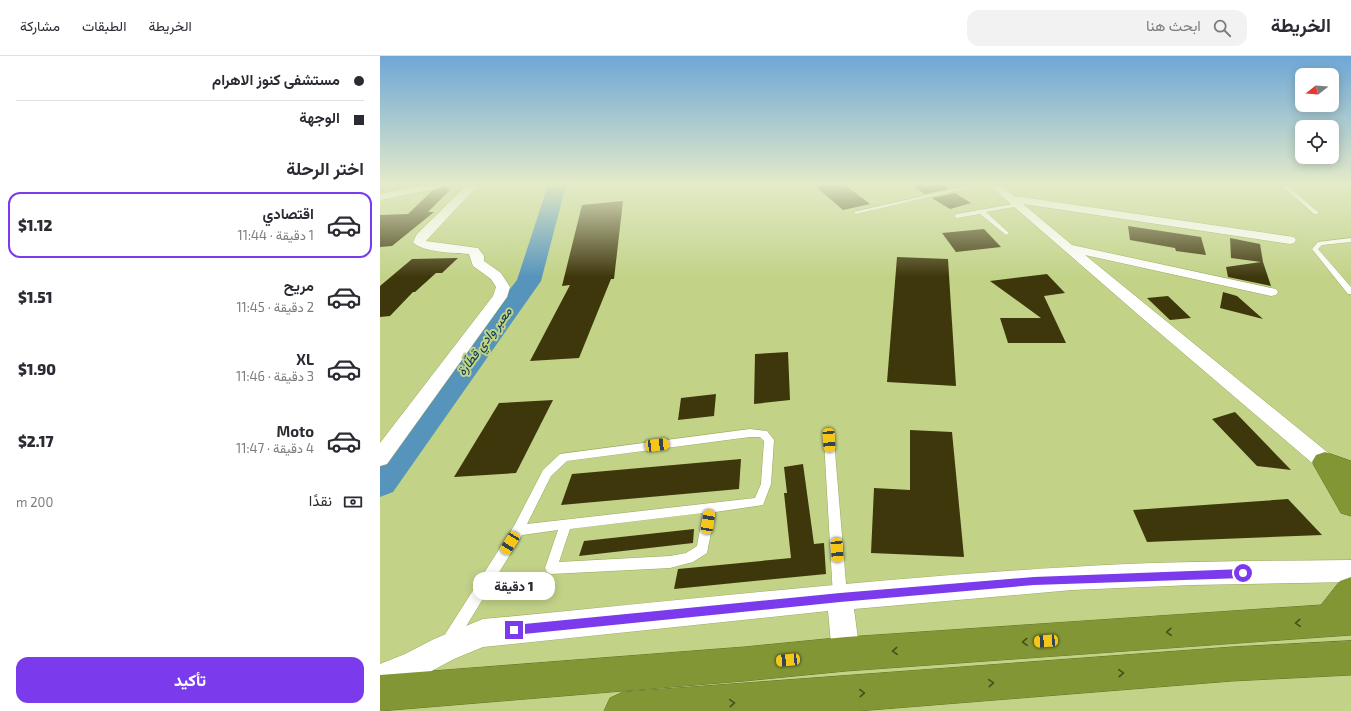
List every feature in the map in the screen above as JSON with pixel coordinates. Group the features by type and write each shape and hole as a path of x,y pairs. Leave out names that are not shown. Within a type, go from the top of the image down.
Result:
{"highway":[{"path":"1325,462 1351,471"},
{"path":"1325,462 1351,505"},
{"path":"380,693 744,664 846,654 1340,620 1351,592"},
{"path":"623,711 1232,664 1351,658"}],"street":[{"path":"380,458 500,297 503,287 496,276 478,263 477,256 473,251 425,245 419,242 421,237 442,216"},
{"path":"1031,216 1325,462"},
{"path":"1113,216 1290,240"},
{"path":"1068,248 1271,292"},
{"path":"380,679 414,665 444,649 483,633 840,597 1034,581 1197,574 1351,571"},
{"path":"840,597 846,654"}],"lane":[{"path":"986,216 1006,233"},
{"path":"1351,240 1320,243 1315,249 1351,292"},
{"path":"444,649 518,530 547,474 564,457 750,433 763,434 769,440 766,484 759,502 518,530"},
{"path":"829,440 840,597"},
{"path":"566,525 551,568 670,562 689,558 703,549 710,508"}],"building":[{"path":"380,216 430,216 392,246 380,247"},
{"path":"579,216 621,216 614,279 611,279 579,358 530,361 570,285 562,286"},
{"path":"1128,226 1201,237 1206,255 1176,251 1175,248 1130,240"},
{"path":"984,229 1001,247 956,252 942,233"},
{"path":"1230,238 1260,244 1263,262 1271,286 1228,277 1226,267 1261,262 1231,258"},
{"path":"897,257 948,259 956,386 887,382"},
{"path":"458,258 442,273 436,273 415,292 413,292 390,316 380,317 380,286 412,259"},
{"path":"1047,274 1065,293 1044,296 1066,343 1008,343 1000,318 1041,318 990,281"},
{"path":"1223,292 1237,296 1263,319 1220,308"},
{"path":"1168,296 1191,318 1170,320 1147,298"},
{"path":"788,352 790,400 754,404 755,354"},
{"path":"716,394 714,416 678,420 681,398"},
{"path":"553,400 516,473 454,477 499,403"},
{"path":"1235,412 1291,470 1257,466 1212,419"},
{"path":"910,430 952,432 964,557 871,553 874,488 910,490"},
{"path":"741,459 739,489 561,505 572,474"},
{"path":"803,464 814,544 824,543 826,574 674,589 678,569 791,558 784,493 787,493 784,467"},
{"path":"1288,499 1322,535 1147,542 1133,510"},
{"path":"694,529 693,543 579,556 584,541"}],"waterway":[{"name":"معبر وادي قطّارة","path":"380,482 529,281 548,216"}],"route":[{"path":"514,630 765,606 840,597 1034,581 1243,573"}]}
